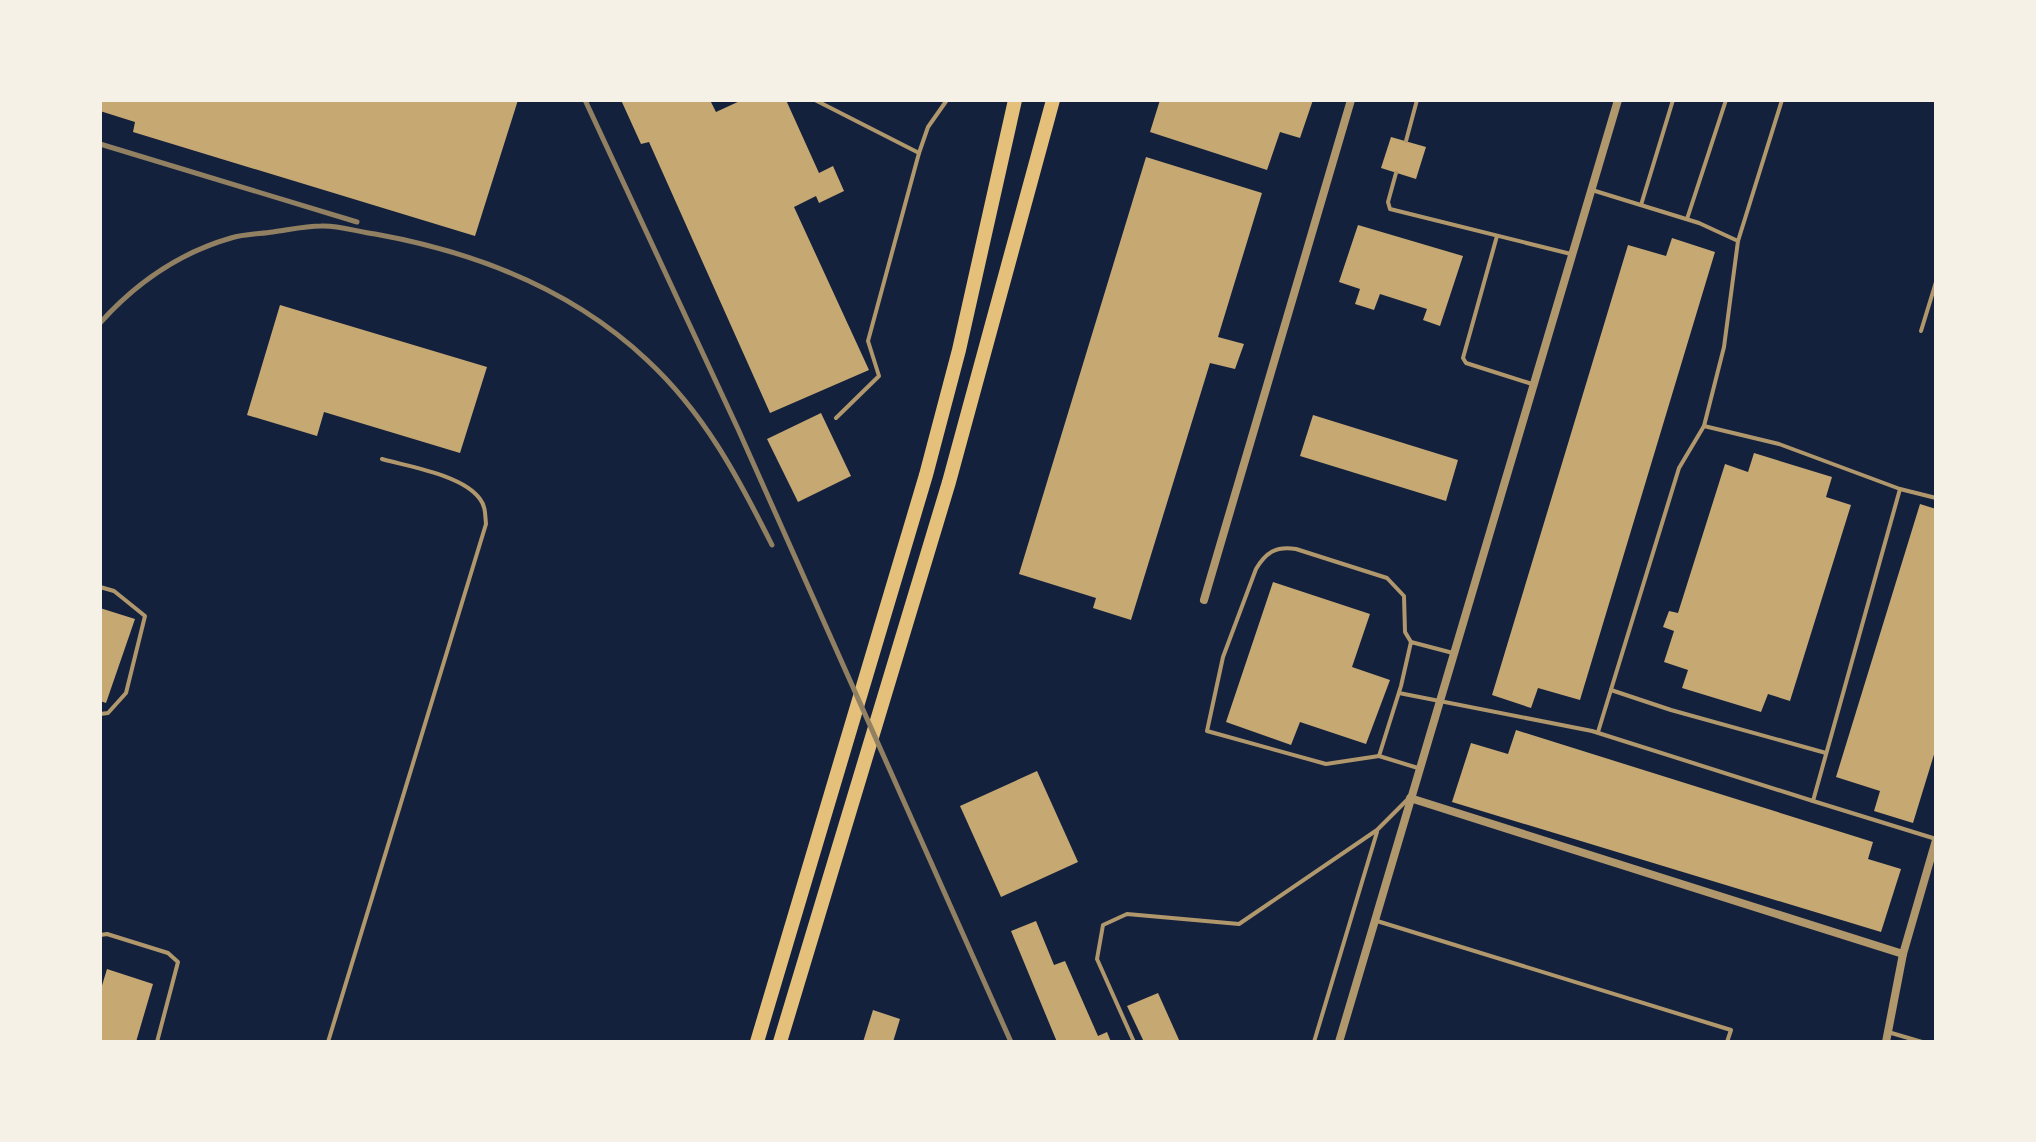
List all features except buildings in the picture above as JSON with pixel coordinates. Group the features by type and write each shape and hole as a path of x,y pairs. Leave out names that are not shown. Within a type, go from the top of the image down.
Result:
{"main road":[{"path":"757,1042 926,475 959,350 1015,100"},
{"path":"780,1042 949,482 1053,100"}],"street":[{"path":"1204,600 1351,100"},
{"path":"1339,1042 1618,100"},
{"path":"1410,798 1903,954"},
{"path":"1887,1037 1903,954 1936,840"}],"lane":[{"path":"815,100 919,153"},
{"path":"836,418 879,376 868,341 919,153 928,127 947,100"},
{"path":"1406,141 1417,100"},
{"path":"1641,205 1673,100"},
{"path":"1687,219 1726,100"},
{"path":"1598,733 1679,468 1704,426 1724,347 1738,241 1782,100"},
{"path":"1396,173 1388,202 1390,209 1573,255"},
{"path":"1592,190 1687,219 1738,241"},
{"path":"1497,236 1463,358 1466,363 1535,385"},
{"path":"1921,331 1936,282"},
{"path":"1704,426 1779,444 1900,489 1936,498"},
{"path":"328,1042 486,524 480,499 469,488 451,479 382,459"},
{"path":"1813,801 1900,489"},
{"path":"1379,756 1411,642 1405,632 1404,596 1387,578 1296,549 1272,549 1256,569 1220,669 1207,731 1326,764 1379,756 1418,768"},
{"path":"100,587 114,591 145,616 126,693 108,713 100,714"},
{"path":"1411,642 1453,653"},
{"path":"1611,690 1826,753"},
{"path":"1399,693 1598,733 1936,840"},
{"path":"1134,1042 1097,959 1103,925 1127,914 1239,924 1377,830 1410,798"},
{"path":"1314,1042 1377,830"},
{"path":"1374,920 1731,1030 1727,1042"},
{"path":"100,935 107,934 168,953 178,962 157,1042"},
{"path":"1887,1037 1922,1042"}],"railway":[{"path":"585,100 738,429 1011,1042"},
{"path":"100,144 357,222"},
{"path":"100,323 128,295 159,272 194,252 231,238 321,226 449,251 520,277 554,294 587,313 647,360 686,401 718,446 772,545"}]}
